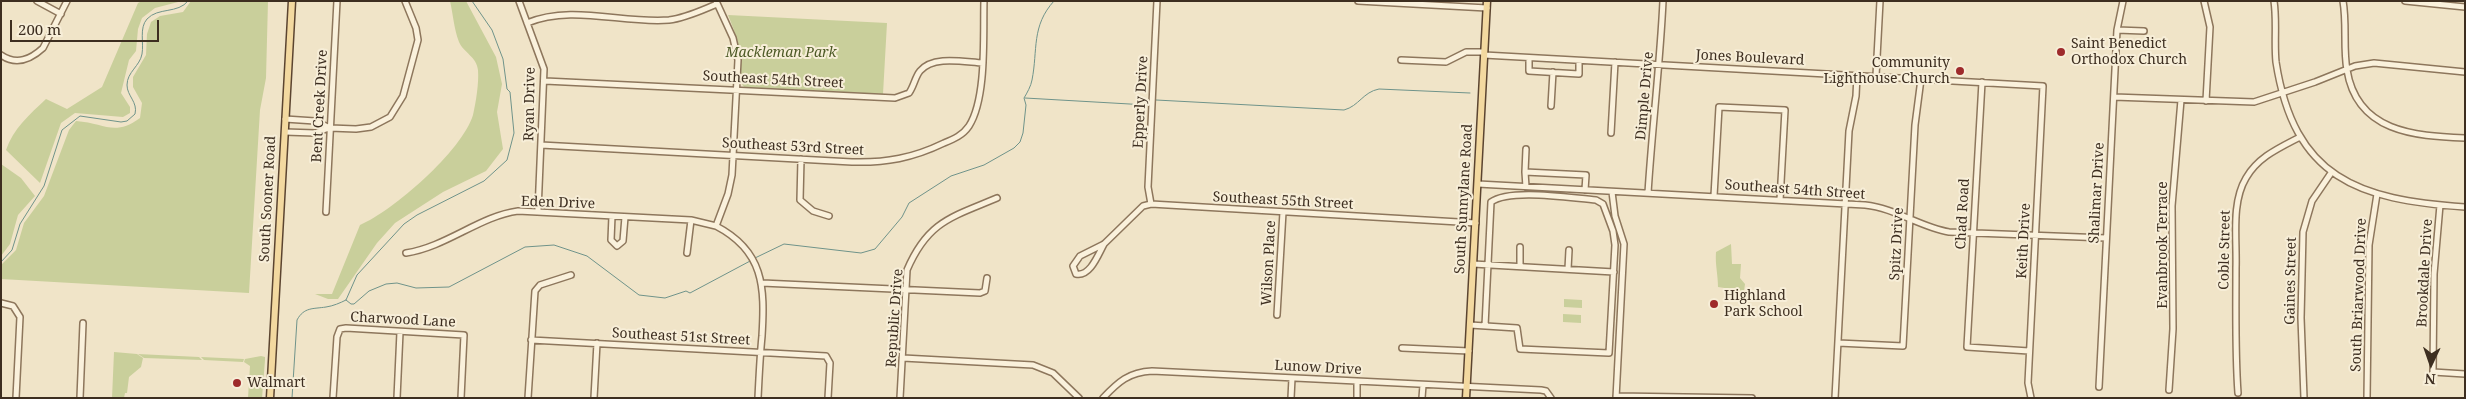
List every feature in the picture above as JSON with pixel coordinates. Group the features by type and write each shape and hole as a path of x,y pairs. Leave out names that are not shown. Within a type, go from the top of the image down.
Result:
{"main road":[{"name":"South Sooner Road","path":"270,398 292,1"},
{"name":"South Sunnylane Road","path":"1466,398 1487,5"}],"street":[{"path":"37,1 61,14"},
{"path":"1,55 14,61 31,58 44,48 67,1"},
{"name":"Bent Creek Drive","path":"326,212 337,1"},
{"path":"285,132 315,133 330,128 371,127 387,120 399,105 418,36 405,1"},
{"name":"Ryan Drive","path":"519,1 543,62 545,81 538,211"},
{"name":"Southeast 53rd Street","path":"541,145 888,162 917,155 958,136 970,124 983,63 984,1"},
{"name":"Epperly Drive","path":"1151,204 1149,177 1157,1"},
{"path":"1358,1 1487,5"},
{"name":"Dimple Drive","path":"1648,193 1653,116 1660,65 1663,1"},
{"path":"1876,76 1880,1"},
{"name":"Shalimar Drive","path":"2098,388 2118,30 2123,1"},
{"path":"2204,1 2210,22 2206,101"},
{"path":"2274,1 2276,55 2283,94 2300,137 2311,153 2332,173 2360,189 2377,194 2440,205 2465,207"},
{"path":"2344,1 2347,70 2362,108 2376,119 2397,129 2421,135 2465,138"},
{"path":"2405,1 2465,7"},
{"path":"527,22 544,17 564,15 668,20 692,14 717,3 737,54 733,155 728,194 716,226 737,240 752,257 762,283 764,308 758,398"},
{"path":"2118,30 2144,31"},
{"name":"Jones Boulevard","path":"1401,60 1446,62 1466,52 1579,61 2044,86"},
{"path":"1529,58 1529,71 1578,74 1579,61"},
{"name":"Southeast 54th Street","path":"545,81 899,98 909,93 920,71 930,64 939,61 983,63"},
{"path":"1611,133 1615,62"},
{"path":"2114,97 2254,102 2283,94 2355,66 2374,63 2465,72"},
{"path":"1551,106 1554,72"},
{"path":"1835,398 1849,124 1856,96 1857,75"},
{"name":"Spitz Drive","path":"1838,342 1903,346 1915,125 1921,79"},
{"name":"Chad Road","path":"1982,82 1967,347 2029,351"},
{"name":"Keith Drive","path":"2031,398 2028,384 2029,351 2044,86"},
{"name":"Evanbrook Terrace","path":"2169,390 2174,323 2172,206 2181,100"},
{"path":"1714,196 1719,107 1785,110 1780,200"},
{"path":"285,119 315,121 330,128"},
{"name":"Coble Street","path":"2238,393 2236,347 2238,199 2246,178 2258,163 2270,153 2300,137"},
{"path":"1520,196 1525,172 1526,150"},
{"path":"801,159 800,200 813,211 829,216"},
{"path":"1525,172 1586,175 1585,190"},
{"name":"Gaines Street","path":"2304,398 2301,318 2303,232 2312,201 2332,173"},
{"name":"Southeast 54th Street","path":"1478,184 1876,206 1939,230 1973,234 2106,238"},
{"path":"1576,189 1576,198"},
{"path":"1612,192 1615,216 1624,244 1616,397 1752,398"},
{"name":"South Briarwood Drive","path":"2367,398 2369,245 2377,194"},
{"path":"1470,325 1484,326 1517,328 1520,349 1609,354 1615,238 1603,204 1596,200 1576,198 1520,196 1498,196 1490,202 1484,326"},
{"name":"Republic Drive","path":"900,398 907,270 911,261 934,229 952,215 997,198"},
{"path":"1104,244 1077,258 1073,266 1076,274 1082,275 1087,272 1104,244 1143,206 1151,204"},
{"name":"Southeast 55th Street","path":"1151,204 1476,223"},
{"name":"Brookdale Drive","path":"2440,205 2434,274 2434,372 2465,374"},
{"name":"Eden Drive","path":"406,253 436,245 503,214 538,211 690,220 716,226"},
{"name":"Wilson Place","path":"1277,316 1283,212"},
{"path":"612,216 611,240 617,246 623,241 625,217"},
{"path":"687,253 690,220"},
{"path":"1520,247 1520,266"},
{"path":"1568,269 1569,250"},
{"path":"1473,264 1614,272"},
{"path":"528,398 534,296 537,288 570,275"},
{"path":"762,283 980,293 985,291 987,278"},
{"path":"1,303 10,304 16,310 20,321 16,398"},
{"path":"80,398 83,323"},
{"name":"Charwood Lane","path":"333,398 337,336 340,329 346,328 464,335 461,398"},
{"path":"397,398 400,332"},
{"name":"Southeast 51st Street","path":"531,340 823,355 829,358 828,398"},
{"path":"594,398 596,343"},
{"path":"1402,348 1469,351"},
{"path":"903,358 1033,365 1053,373 1079,398"},
{"name":"Lunow Drive","path":"1103,398 1123,378 1142,371 1541,390 1546,391 1551,398"},
{"path":"1291,398 1292,378"},
{"path":"1357,382 1357,398"},
{"path":"1422,398 1423,385"}],"green space":[{"path":"142,1 182,1 155,8 142,18 138,29 136,51 129,60 121,93 130,107 130,113 123,117 75,113 61,123 40,183 6,150 9,142 23,122 46,99 67,109 102,87 138,3"},
{"path":"191,1 268,1 266,78 260,110 249,293 1,279 1,265 16,250 24,223 44,196 69,130 76,121 116,128 131,124 140,118 142,103 133,87 133,77 146,55 147,34 151,22 160,16 183,12"},
{"path":"450,1 466,1 496,57 502,84 497,112 503,149 486,171 443,192 395,223 377,243 338,299 328,299 315,294 332,294 360,225 390,207 425,178 455,145 473,115 478,87 477,65 459,42"},
{"name":"Mackleman Park","path":"728,15 887,23 883,94 744,87 741,79 739,48"},
{"path":"1,164 21,178 35,196 18,215 10,244 1,256"},
{"path":"1731,244 1732,264 1741,264 1740,278 1745,284 1744,291 1718,287 1716,252"},
{"path":"1564,299 1582,300 1582,308 1564,307"},
{"path":"1563,314 1581,315 1581,323 1563,322"},
{"path":"114,352 137,354 143,358 141,367 129,377 127,393 125,393 124,398 112,398"},
{"path":"138,354 199,357 202,360 144,358"},
{"path":"201,357 244,359 243,362 204,360"},
{"path":"265,357 262,398 248,398 250,366 244,362 245,359"}],"waterway":[{"path":"1,262 12,250 20,224 44,186 62,130 80,116 121,122 127,121 135,114 134,102 127,89 127,85 129,76 141,58 143,27 147,19 152,15 179,8 188,1"},
{"path":"292,398 297,320 300,316 309,309 331,306 346,300 357,275 404,224 417,215 484,181 507,160 514,133 510,92 507,89 503,59 492,30 472,1"},
{"path":"755,258 784,244 861,253 875,249 902,217 909,203 951,176 984,165 1014,148 1020,142 1023,133 1026,105 1024,98 1032,80 1039,29 1047,10 1054,1"},
{"path":"1156,100 1344,110 1369,93 1379,89 1470,93"},
{"path":"1025,98 1147,105"},
{"path":"346,300 354,304 369,291 386,284 397,283 416,288 449,287 525,247 554,245 587,256 639,295 665,298 686,291 690,293 752,260"}],"place":[{"name":"Saint Benedict Orthodox Church","path":"2061,52"},
{"name":"Community Lighthouse Church","path":"1960,71"},
{"name":"Highland Park School","path":"1714,304"},
{"name":"Walmart","path":"237,383"}]}
